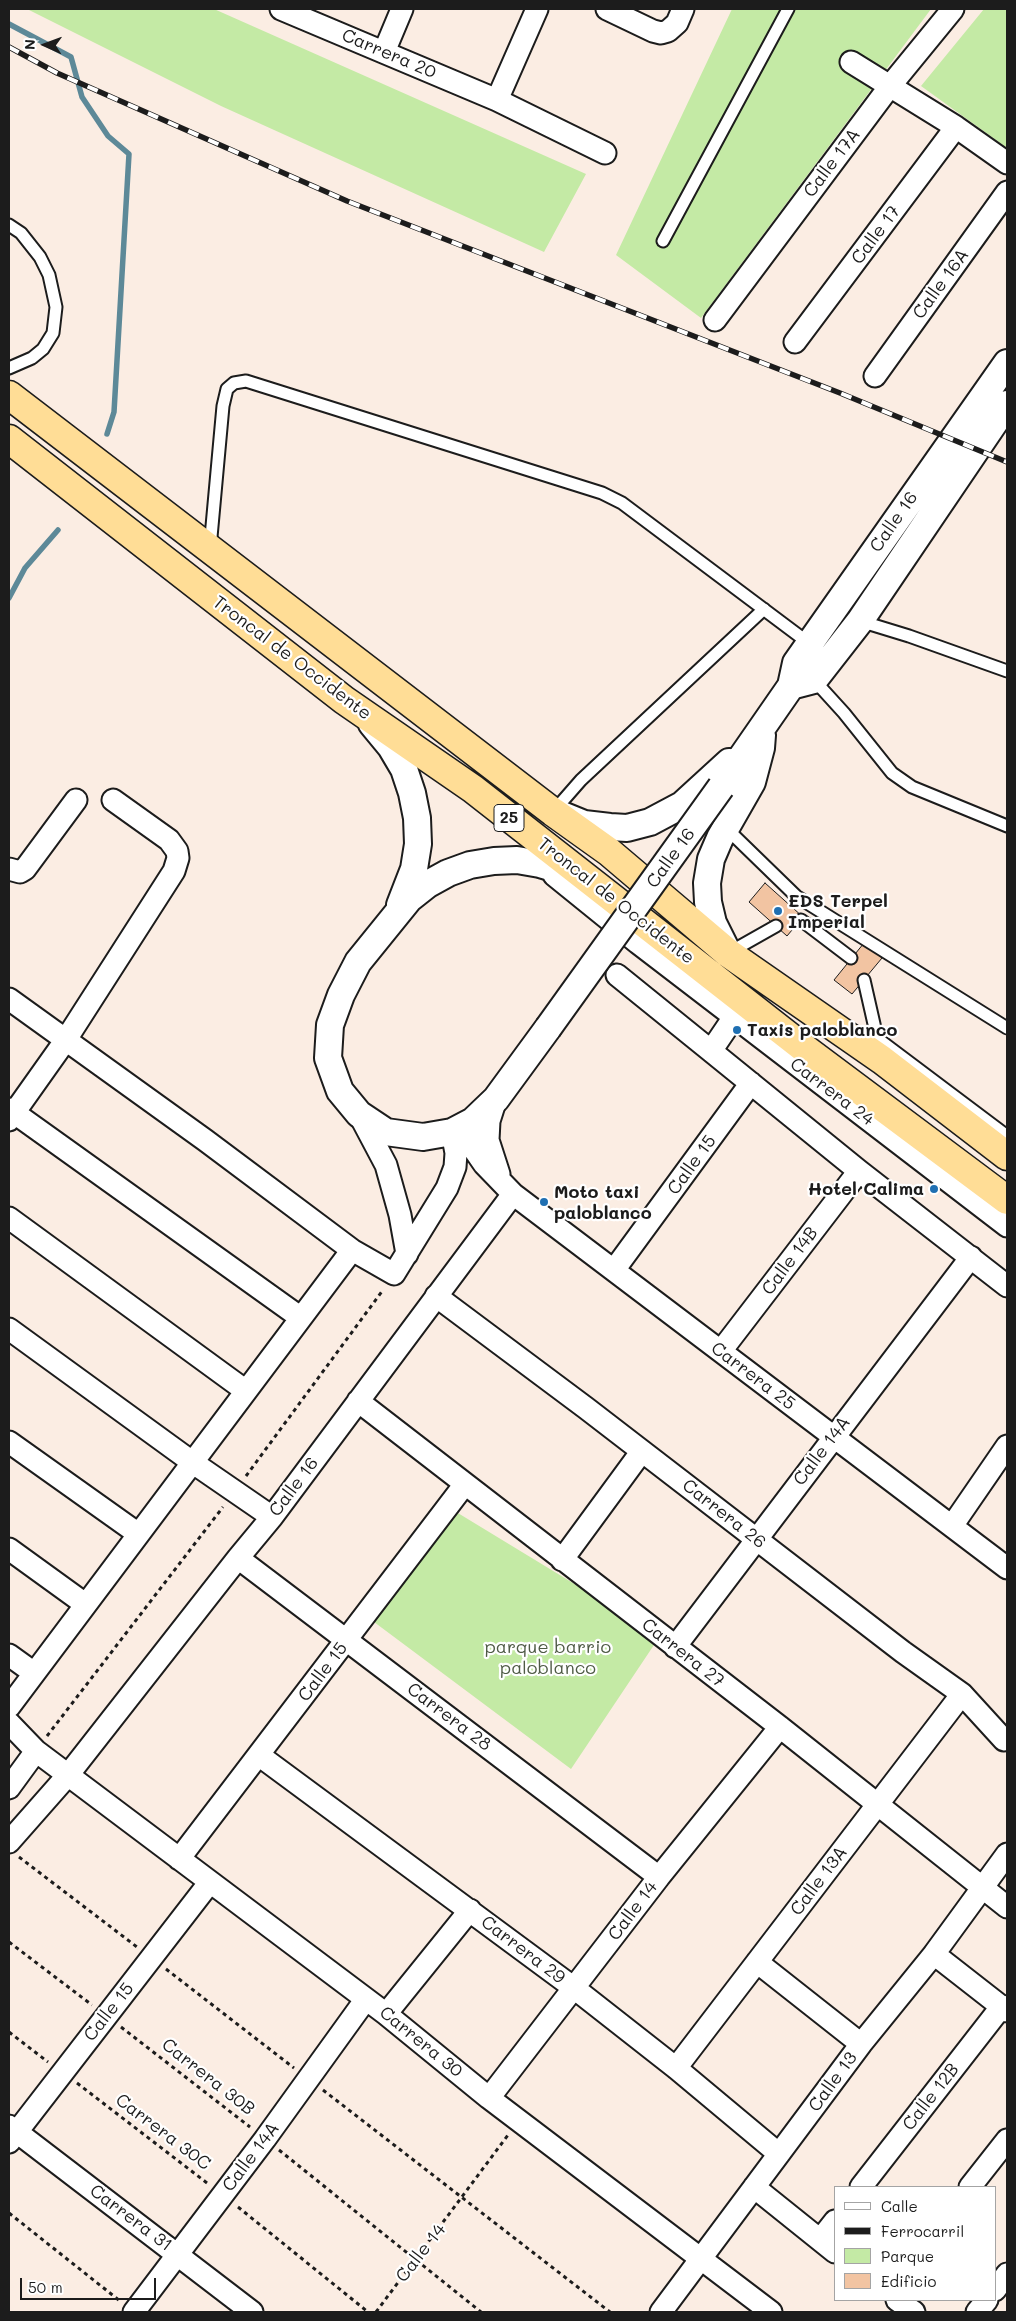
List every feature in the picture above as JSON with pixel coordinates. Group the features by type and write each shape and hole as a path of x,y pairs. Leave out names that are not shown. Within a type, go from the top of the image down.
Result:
{"highway":[{"name":"Troncal de Occidente","path":"9,394 553,812 609,852 728,953 880,1050 1007,1156"},
{"name":"Troncal de Occidente","path":"9,439 344,700 473,789 809,1052 1007,1200"}],"street":[{"name":"Carrera 20","path":"281,9 498,100 605,153"},
{"path":"384,52 402,9"},
{"path":"498,100 536,9"},
{"path":"607,9 653,31 668,31 680,16"},
{"name":"Calle 17A","path":"715,320 890,86 952,9"},
{"path":"852,62 956,127 1007,163"},
{"name":"Calle 17","path":"795,342 956,127"},
{"name":"Calle 16A","path":"875,376 1007,192"},
{"name":"Calle 16","path":"802,683 796,663 1007,363"},
{"name":"Calle 16","path":"462,1126 496,1099 721,788 758,732 860,621 1007,404"},
{"path":"344,700 375,727 391,747 404,769 412,793 417,818 416,852 406,894 394,917"},
{"path":"553,812 584,824 610,828 628,828 650,822 682,805 758,732"},
{"path":"728,953 713,923 708,902 711,859 725,827 752,782 761,748 758,732"},
{"path":"9,869 20,872 25,869 76,800"},
{"path":"113,800 169,840 177,851 178,858 174,871 65,1041 10,1114 301,1318"},
{"path":"407,1254 400,1214 386,1165 359,1114 340,1092 328,1058 330,1025 341,995 358,962 409,899 428,884 448,873 470,865 517,860 540,864 564,871 602,891"},
{"name":"Carrera 24","path":"540,864 734,1017 1007,1226"},
{"path":"617,975 859,1171 1007,1286"},
{"path":"9,999 205,1140 352,1250 394,1274 431,1217 452,1174 462,1126 423,1137 386,1132 359,1114"},
{"path":"711,1050 734,1017"},
{"name":"Calle 15","path":"614,1270 751,1083"},
{"path":"496,1099 489,1121 488,1140 507,1187"},
{"name":"Carrera 25","path":"462,1126 471,1136 475,1151 484,1164 507,1187 1007,1568"},
{"name":"Calle 14B","path":"721,1351 859,1171"},
{"name":"Calle 16","path":"9,1842 68,1775 272,1517 436,1296 507,1187"},
{"path":"9,1218 246,1391"},
{"path":"9,1707 352,1250"},
{"name":"Calle 14A","path":"675,1647 970,1257"},
{"name":"Carrera 26","path":"436,1296 642,1451 903,1652 962,1694 1004,1740"},
{"path":"9,1329 192,1462 272,1517"},
{"name":"Carrera 27","path":"358,1400 562,1560 780,1727 1007,1908"},
{"path":"9,1442 137,1534"},
{"path":"952,1526 1007,1446"},
{"path":"562,1560 642,1451"},
{"name":"Calle 15","path":"180,1860 465,1484"},
{"path":"9,1549 85,1604"},
{"name":"Carrera 28","path":"238,1558 659,1877"},
{"path":"9,1655 34,1673"},
{"name":"Calle 13A","path":"676,2068 962,1694"},
{"name":"Carrera 30","path":"9,1723 36,1751 386,2014 489,2098 771,2312"},
{"name":"Calle 14","path":"489,2098 659,1877 780,1727"},
{"path":"9,1788 36,1751"},
{"name":"Carrera 29","path":"260,1756 574,1988 676,2068 779,2154"},
{"name":"Calle 13","path":"661,2312 860,2044 934,1954 1007,1854"},
{"name":"Calle 15","path":"11,2133 62,2072 210,1882"},
{"path":"386,2014 470,1910"},
{"path":"934,1954 1004,2009"},
{"path":"757,1962 860,2044"},
{"name":"Calle 14A","path":"134,2312 265,2139 366,1999"},
{"name":"Calle 12B","path":"862,2186 1004,2009"},
{"name":"Carrera 31","path":"11,2133 178,2254 252,2312"},
{"path":"971,2186 1007,2140"},
{"path":"754,2187 827,2246 834,2224"},
{"path":"996,2289 1007,2274"},
{"path":"899,2301 914,2312"},
{"path":"978,2312 986,2301"}],"lane":[{"path":"663,241 788,9"},
{"path":"9,225 21,232 40,257 49,275 56,307 53,333 43,350 32,358 9,368"},
{"path":"210,550 221,424 227,389 234,383 246,381 602,493 622,503 810,644"},
{"path":"553,812 581,780 764,609"},
{"path":"860,621 909,636 1007,671"},
{"path":"802,683 844,713 892,773 912,787 1007,826"},
{"path":"725,827 793,901 1007,1028"},
{"path":"801,920 852,958"},
{"path":"728,953 776,926"},
{"path":"864,980 880,1050 1007,1136"}],"path":[{"path":"36,1751 234,1491 394,1274"},
{"name":"Carrera 30B","path":"9,1942 265,2139 480,2312"},
{"name":"Carrera 30C","path":"9,2032 223,2195 368,2312"},
{"name":"Calle 14","path":"376,2312 519,2120"},
{"path":"9,2213 134,2312"}],"green space":[{"path":"27,9 214,9 586,174 544,252 221,106"},
{"path":"732,9 931,9 701,318 616,255"},
{"path":"984,9 1007,9 1007,148 921,86"},
{"name":"parque barrio paloblanco","path":"448,1507 660,1636 571,1769 366,1616"}],"building":[{"name":"EDS Terpel Imperial","path":"765,883 803,917 787,936 749,902"},
{"name":"EDS Terpel Imperial","path":"864,943 882,958 852,994 834,980"}],"waterway":[{"path":"9,24 71,57 82,97 108,136 129,154 114,412 107,434"},
{"path":"9,598 25,568 58,530"}],"railway":[{"path":"9,47 57,73 347,201 840,393 1007,462"}],"place":[{"name":"EDS Terpel Imperial","path":"778,911"},
{"name":"Taxis paloblanco","path":"737,1030"},
{"name":"Hotel Calima","path":"934,1189"},
{"name":"Moto taxi paloblanco","path":"544,1202"}]}
